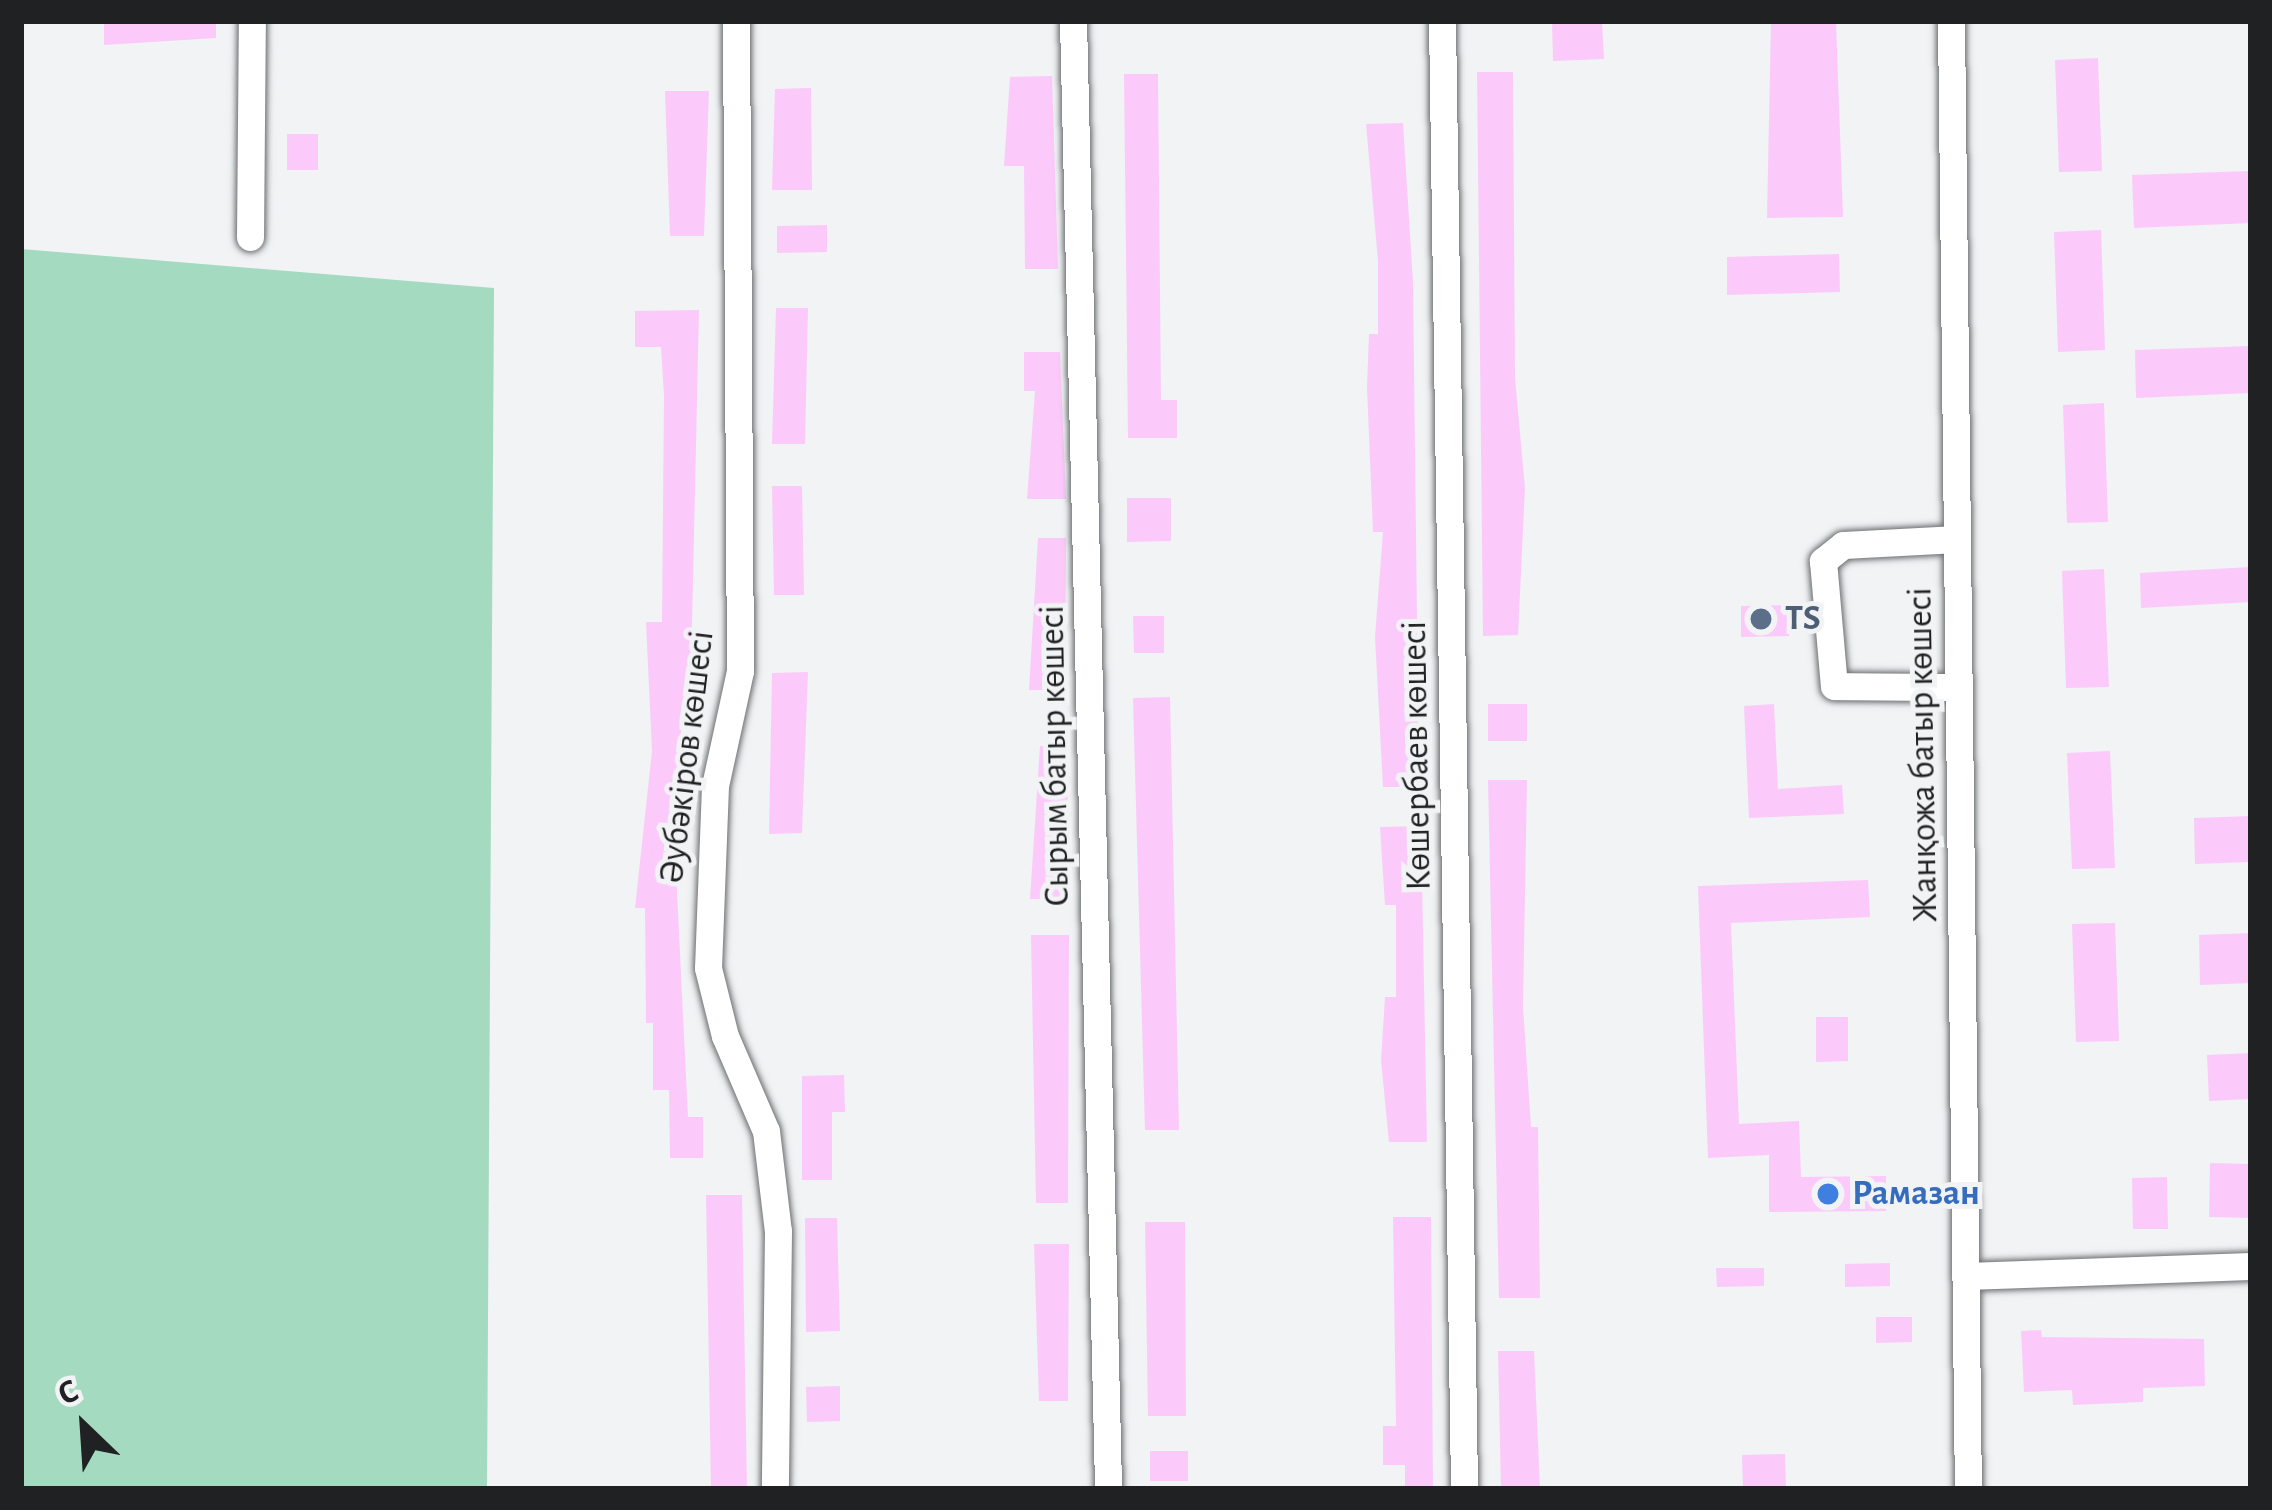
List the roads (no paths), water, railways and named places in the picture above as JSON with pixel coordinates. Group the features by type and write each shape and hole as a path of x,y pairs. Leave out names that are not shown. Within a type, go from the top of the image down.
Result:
{"street":[{"path":"250,237 252,21"},
{"name":"Әубәкіров көшесі","path":"736,21 740,671 715,787 708,968 725,1036 766,1131 778,1231 775,1489"},
{"name":"Сырым батыр көшесі","path":"1073,21 1108,1489"},
{"name":"Көшербаев көшесі","path":"1442,21 1464,1489"},
{"name":"Жанқожа батыр көшесі","path":"1951,21 1968,1489"},
{"path":"1957,539 1843,545 1823,561 1834,686 1958,687"},
{"path":"1966,1276 2251,1266"}],"place":[{"name":"TS","path":"1761,619"},
{"name":"Рамазан","path":"1828,1194"}]}
